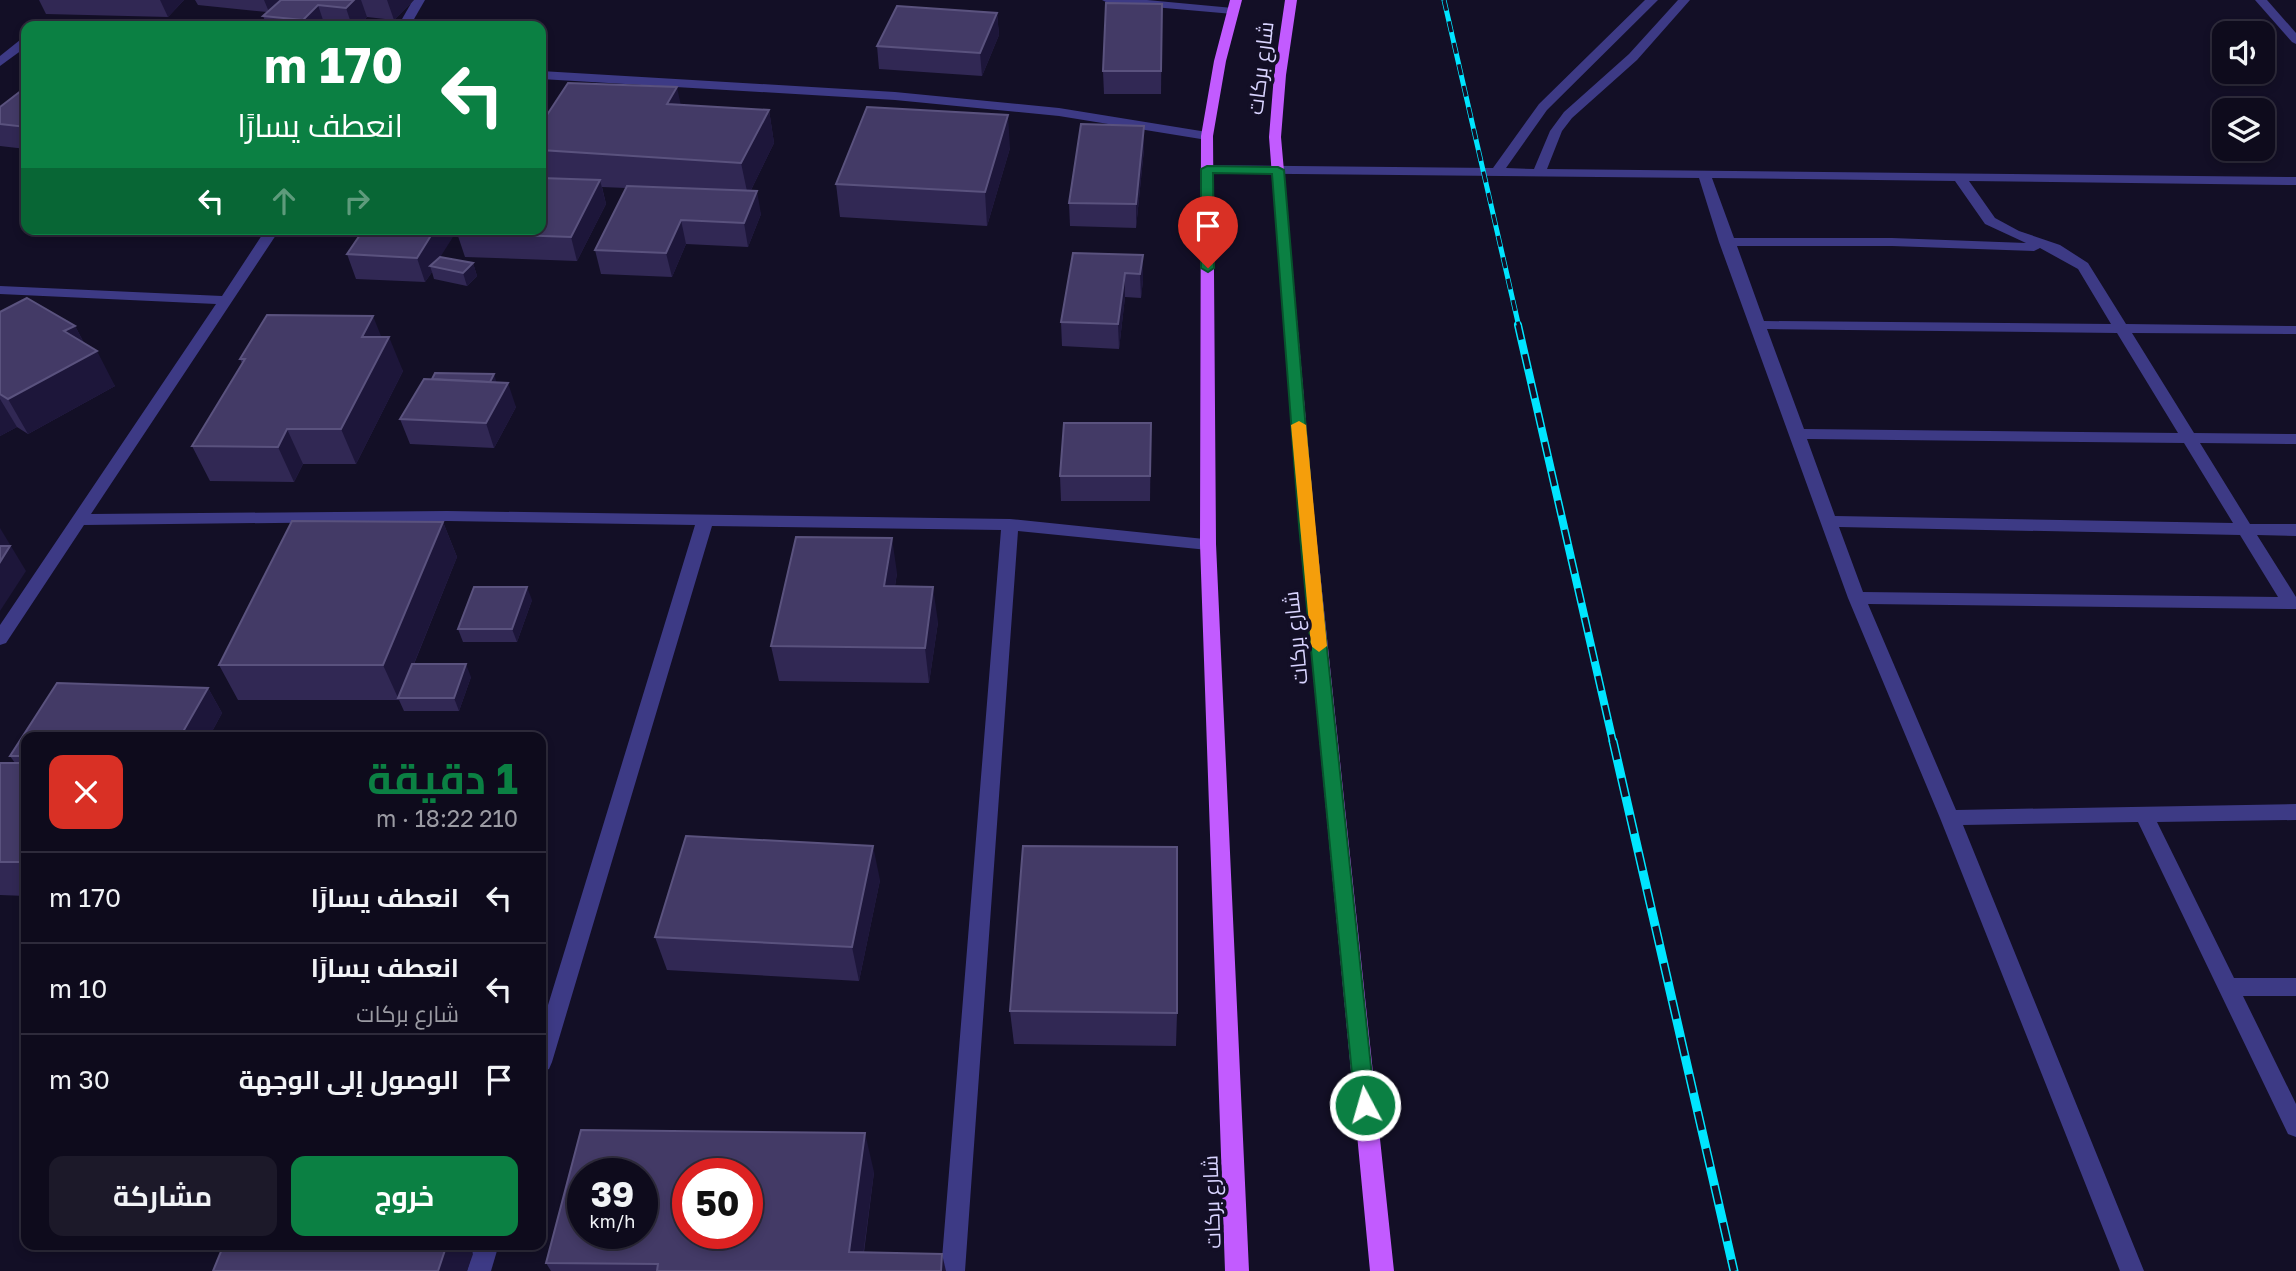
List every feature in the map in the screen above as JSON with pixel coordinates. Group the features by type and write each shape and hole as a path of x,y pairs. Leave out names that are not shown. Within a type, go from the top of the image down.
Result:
{"main road":[{"name":"شارع بركات","path":"1291,0 1276,125 1278,170 1307,525 1382,1271"},
{"name":"شارع بركات","path":"1235,5 1220,61 1207,136 1207,169 1208,544 1237,1271"}],"street":[{"path":"407,21 419,0"},
{"path":"1108,0 1235,5"},
{"path":"1496,173 1543,107 1652,0"},
{"path":"1539,173 1556,131 1568,115 1633,57 1684,0"},
{"path":"2261,0 2296,40"},
{"path":"0,41 21,43"},
{"path":"0,62 21,46"},
{"path":"546,75 895,96 1059,112 1207,136"},
{"path":"1207,169 1961,180 2296,181"},
{"path":"1704,175 1726,242 1857,598 1950,818 2132,1271"},
{"path":"1961,180 1990,221 2014,234 2054,248 2083,266 2293,603"},
{"path":"0,639 82,520 269,235"},
{"path":"1726,242 1892,242 2054,248"},
{"path":"0,290 226,300"},
{"path":"1757,325 2296,330"},
{"path":"1797,434 2296,439"},
{"path":"82,520 447,516 1010,525 1208,544"},
{"path":"546,1046 705,521"},
{"path":"1828,521 2296,530"},
{"path":"953,1271 1010,525"},
{"path":"1857,598 2293,603"},
{"path":"1950,818 2296,812"},
{"path":"2143,813 2296,1127"},
{"path":"2226,987 2296,987"},
{"path":"479,1271 485,1250"}],"building":[{"path":"281,0 354,0 346,8 318,5 303,20 263,16"},
{"path":"1106,3 1162,4 1161,71 1103,71"},
{"path":"897,6 997,13 980,53 877,46"},
{"path":"568,83 677,87 667,104 769,110 741,163 546,150 546,116"},
{"path":"21,91 21,126 0,124 0,107"},
{"path":"867,107 1008,115 985,192 836,184"},
{"path":"1081,124 1144,126 1136,204 1069,203"},
{"path":"546,178 600,180 571,237 514,235 546,235"},
{"path":"627,186 757,191 744,223 681,220 666,253 595,250"},
{"path":"360,235 431,235 417,258 347,254"},
{"path":"1073,253 1143,255 1140,274 1125,273 1118,324 1061,322"},
{"path":"440,257 473,263 463,273 430,266"},
{"path":"27,298 75,326 64,331 97,351 8,399 0,394 0,312"},
{"path":"267,315 373,316 362,337 389,337 341,429 287,429 278,447 192,446 245,359 240,359"},
{"path":"435,373 494,374 490,382 432,379"},
{"path":"424,379 508,383 486,423 400,419"},
{"path":"1064,423 1151,423 1150,476 1060,476"},
{"path":"292,521 443,522 383,665 219,665"},
{"path":"796,537 892,538 884,586 933,587 925,648 771,646"},
{"path":"0,546 10,546 0,562"},
{"path":"474,587 527,587 512,629 458,629"},
{"path":"412,664 466,664 454,698 398,698"},
{"path":"57,683 208,688 183,732 25,732"},
{"path":"21,739 21,756 10,756"},
{"path":"0,763 21,763 21,862 0,862"},
{"path":"686,836 873,846 852,947 655,937"},
{"path":"1023,846 1177,847 1177,1013 1010,1011"},
{"path":"581,1130 865,1133 849,1252 942,1254 941,1271 657,1271 658,1264 546,1263 567,1183 567,1249 658,1249 658,1158 574,1158"},
{"path":"222,1250 445,1250 438,1271 213,1271"}],"railway":[{"path":"1444,0 1519,327"},
{"path":"1518,325 1613,742"},
{"path":"1613,741 1734,1271"}],"slow traffic":[{"path":"1299,425 1319,646"}],"route":[{"path":"1208,268 1207,169 1278,170 1307,525 1365,1105"}]}
